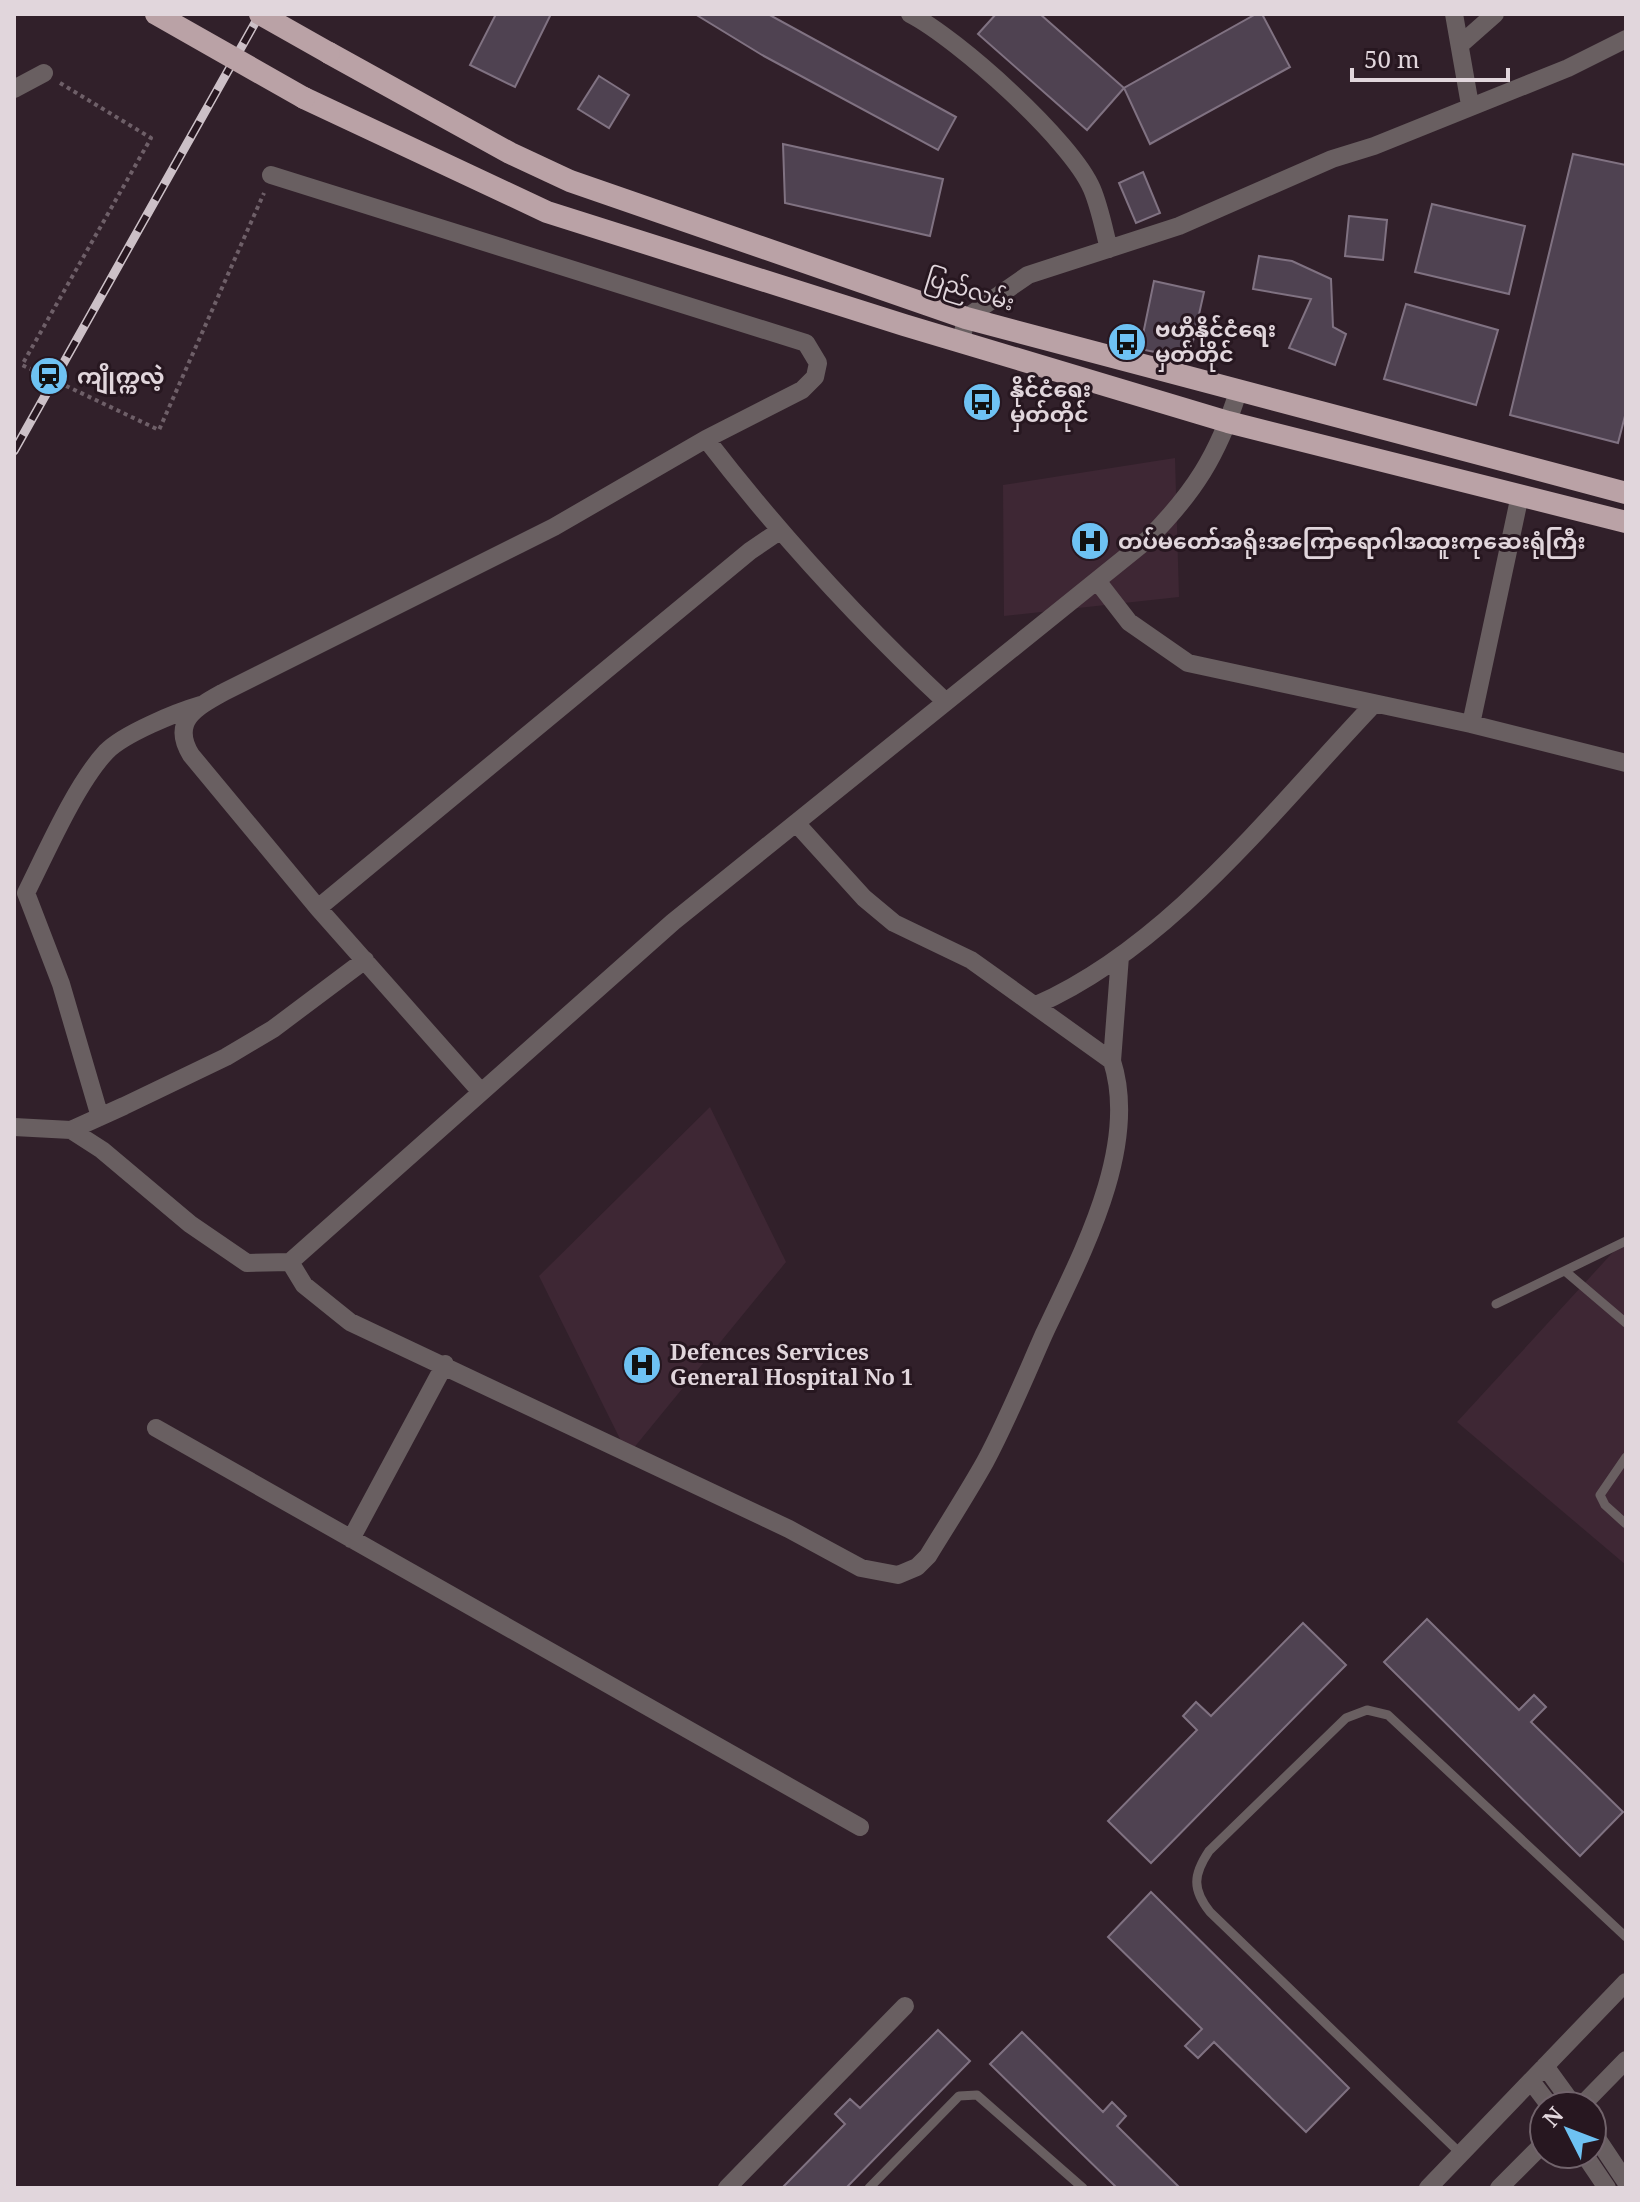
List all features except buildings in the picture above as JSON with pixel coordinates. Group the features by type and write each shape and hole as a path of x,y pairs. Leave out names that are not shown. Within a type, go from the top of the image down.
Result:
{"highway":[{"path":"156,14 304,98 547,212 1228,422 1626,522"},
{"name":"ပြည်လမ်း","path":"260,14 510,153 570,181 966,318 1626,493"}],"street":[{"path":"1454,14 1470,105"},
{"path":"1461,44 1495,14"},
{"path":"923,16 995,80 1070,154 1092,189 1109,249"},
{"path":"961,342 966,318 999,292 1028,275 1179,226 1332,159 1374,146 1568,68 1626,39"},
{"path":"14,89 44,73"},
{"path":"100,1117 61,984 26,893 64,818 107,751 172,714 203,704 554,527 706,439 802,390 815,377 818,363 806,343 271,175"},
{"path":"71,1130 102,1150 190,1224 247,1263 290,1262 625,964 1098,582 1178,509 1207,470 1238,392"},
{"path":"706,439 778,532 840,600 946,702"},
{"path":"1471,724 1520,495"},
{"path":"318,908 750,551 778,532"},
{"path":"1098,582 1129,622 1188,663 1471,724 1626,763"},
{"path":"203,704 189,716 183,728 182,741 318,908 481,1092"},
{"path":"1036,1005 1076,988 1120,956 1183,902 1265,822 1373,705"},
{"path":"796,823 864,898 894,923 971,960 1112,1061"},
{"path":"290,1262 304,1285 350,1322 445,1364 789,1529 861,1568 898,1575 917,1567 928,1556 986,1460 1079,1261 1112,1169 1118,1124 1118,1081 1112,1061 1120,956"},
{"path":"14,1127 71,1130 100,1117 226,1057 273,1029 365,960"},
{"path":"351,1539 445,1364"},
{"path":"156,1428 860,1827"},
{"path":"1428,2188 1626,1982"},
{"path":"727,2188 905,2006"},
{"path":"1597,2090 1626,2060"},
{"path":"1545,2066 1562,2090"},
{"path":"1531,2081 1538,2090"},
{"path":"1608,2155 1626,2182"},
{"path":"1499,2188 1528,2159"},
{"path":"1595,2170 1607,2188"}],"lane":[{"path":"1496,1304 1626,1241"},
{"path":"1565,1271 1626,1323"},
{"path":"1626,1457 1600,1495 1605,1505 1626,1524"},
{"path":"1461,2154 1210,1912 1198,1897 1195,1881 1197,1868 1209,1851 1346,1718 1367,1710 1388,1715 1626,1937"},
{"path":"869,2188 959,2096 977,2095 1083,2188"}],"path":[{"path":"44,73 151,138 22,365 159,430 271,175"}],"shaded area":[{"name":"တပ်မတော်အရိုးအကြောရောဂါအထူးကုဆေးရုံကြီး","path":"1175,458 1179,597 1004,616 1003,485"},
{"name":"Defences Services General Hospital No 1","path":"710,1107 786,1262 628,1455 539,1276"},
{"path":"1626,1238 1626,1565 1457,1422"}],"railway":[{"path":"14,451 260,14"}],"place":[{"name":"ဗဟိုနိုင်ငံရေး မှတ်တိုင်","path":"1127,342"},
{"name":"ကျိုက္ကလဲ့","path":"49,376"},
{"name":"နိုင်ငံရေး မှတ်တိုင်","path":"982,402"},
{"name":"တပ်မတော်အရိုးအကြောရောဂါအထူးကုဆေးရုံကြီး","path":"1090,541"},
{"name":"Defences Services General Hospital No 1","path":"642,1365"}]}
